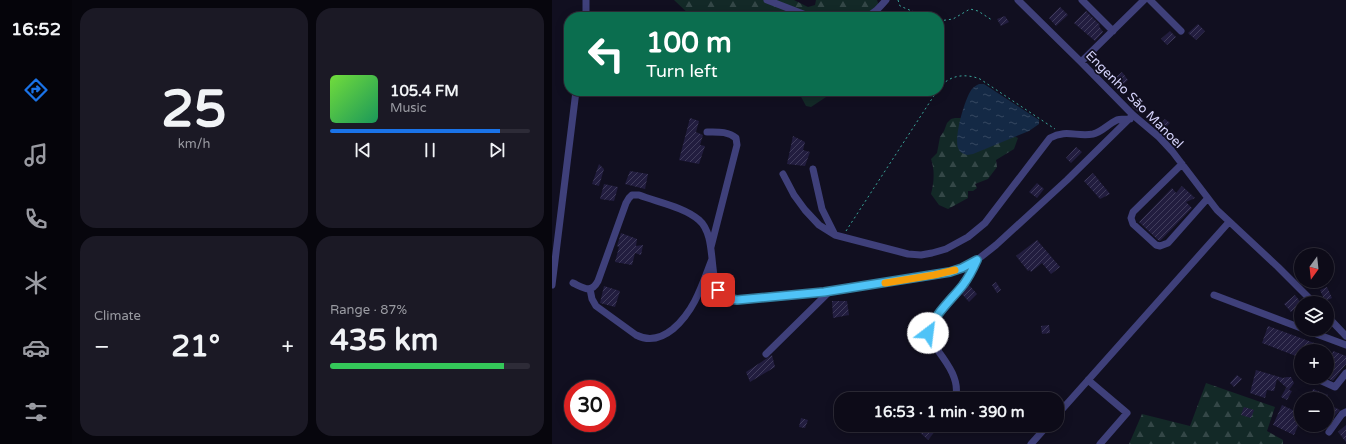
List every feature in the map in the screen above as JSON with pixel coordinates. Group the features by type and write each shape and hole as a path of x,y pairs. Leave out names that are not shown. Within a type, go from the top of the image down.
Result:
{"street":[{"path":"586,0 586,12"},
{"path":"768,0 795,12"},
{"path":"873,12 886,0"},
{"name":"Engenho São Manoel","path":"1018,0 1081,62 1131,117 1159,137 1172,151 1207,199 1307,296"},
{"path":"1082,0 1113,31"},
{"path":"1081,62 1144,0"},
{"path":"1150,0 1181,31"},
{"path":"552,285 575,96"},
{"path":"783,174 794,195 805,210 819,225 835,235 908,254 921,255 946,249 968,237 985,223 1050,138 1060,133 1087,135 1094,134 1119,120 1131,117"},
{"path":"573,283 590,289 595,287 626,203 632,195 639,195 676,208 689,213 700,220 706,229 718,290 729,299 737,300 830,291 950,272 962,268 977,260 996,245 1067,180 1131,117"},
{"path":"707,132 726,133 732,135 736,138 737,145 711,249"},
{"path":"1182,164 1133,212 1131,218 1133,224 1156,245 1160,246 1168,243 1207,199"},
{"path":"813,169 822,209 835,235"},
{"path":"1064,407 1229,222"},
{"path":"590,289 592,299 596,306 636,336 653,340 667,334 683,320 689,312 697,297 712,259"},
{"path":"957,392 956,383 950,368 931,342 928,333 941,312 970,276 977,260"},
{"path":"766,354 830,291"},
{"path":"1214,294 1294,326"},
{"path":"1334,323 1346,336"},
{"path":"1321,336 1346,345"},
{"path":"1328,384 1335,387 1346,373"},
{"path":"1088,380 1127,413 1100,444"},
{"path":"1334,425 1342,414 1346,412"},
{"path":"1031,444 1042,432"}],"path":[{"path":"898,0 900,6 914,12"},
{"path":"944,20 953,19 970,9 978,11 992,20"},
{"path":"944,83 952,77 974,76 1060,133"},
{"path":"843,237 934,96"}],"green space":[{"path":"674,0 794,0 808,7 815,5 816,0 877,0 881,12 687,12"},
{"path":"801,96 828,96 811,107 806,106"},
{"path":"966,118 994,145 1014,136 1018,138 1014,149 996,160 997,167 988,179 975,184 977,188 973,191 968,191 968,198 948,209 939,205 931,194 934,176 931,159 937,153 940,137 947,123 951,119"},
{"path":"1206,383 1275,407 1267,431 1283,440 1283,444 1129,444 1142,414 1190,426"}],"water":[{"path":"979,84 984,84 1039,120 1039,124 1029,131 973,154 967,155 961,153 957,143 960,120 970,92"}],"building":[{"path":"1060,7 1068,15 1056,26 1049,18"},
{"path":"1086,11 1100,25 1099,26 1103,32 1095,41 1074,23"},
{"path":"1005,16 1009,22 1001,26 997,19"},
{"path":"1198,24 1205,31 1196,40 1188,33"},
{"path":"1170,31 1176,37 1167,45 1161,39"},
{"path":"1122,72 1128,80 1117,90 1110,82"},
{"path":"1133,103 1140,105 1138,112 1132,107"},
{"path":"690,118 699,121 696,132 703,135 700,145 705,146 699,164 679,160"},
{"path":"1165,119 1170,123 1162,131 1157,127"},
{"path":"793,136 805,142 803,150 810,152 805,166 787,164"},
{"path":"1076,147 1082,152 1071,163 1066,158"},
{"path":"599,164 604,169 599,186 592,184"},
{"path":"630,171 648,174 645,189 625,184"},
{"path":"1093,173 1110,194 1100,199 1084,181"},
{"path":"1037,183 1044,189 1037,198 1029,192"},
{"path":"604,184 618,187 614,201 600,199"},
{"path":"1182,186 1195,198 1186,202 1192,208 1160,241 1139,222 1172,188 1176,193"},
{"path":"621,233 637,239 636,246 643,245 641,255 635,253 632,265 615,262 619,247 617,246"},
{"path":"1037,240 1060,267 1051,274 1042,263 1031,272 1030,270 1028,271 1016,256"},
{"path":"996,282 1001,290 997,293 992,285"},
{"path":"969,285 977,294 969,302 962,294"},
{"path":"604,286 620,291 615,307 600,303"},
{"path":"1327,288 1331,296 1323,296 1320,290"},
{"path":"1295,295 1296,296 1294,296 1294,309 1291,312 1284,304"},
{"path":"832,301 847,301 849,315 833,318"},
{"path":"1049,325 1050,333 1042,334 1041,326"},
{"path":"1268,326 1317,344 1294,344 1294,355 1262,343"},
{"path":"1334,351 1346,356 1346,364 1334,380"},
{"path":"772,355 775,367 750,382 746,372"},
{"path":"1256,370 1283,378 1291,377 1294,383 1289,390 1292,391 1287,400 1281,397 1286,388 1288,389 1277,379 1274,391 1267,390 1265,398 1250,393"},
{"path":"1237,375 1242,379 1234,387 1230,383"},
{"path":"1313,389 1320,392 1312,392"},
{"path":"1282,405 1294,411 1294,432 1295,432 1294,435 1273,425"},
{"path":"1244,407 1254,410 1251,418 1241,415"},
{"path":"1334,407 1340,410 1334,417"},
{"path":"801,418 808,420 805,428 799,427"},
{"path":"1346,425 1346,442 1338,432"},
{"path":"919,432 934,432 928,440"}],"slow traffic":[{"path":"885,283 955,270"}],"route":[{"path":"718,290 729,299 737,300 824,292 950,272 962,268 977,260 970,276 941,312 928,333"}]}
